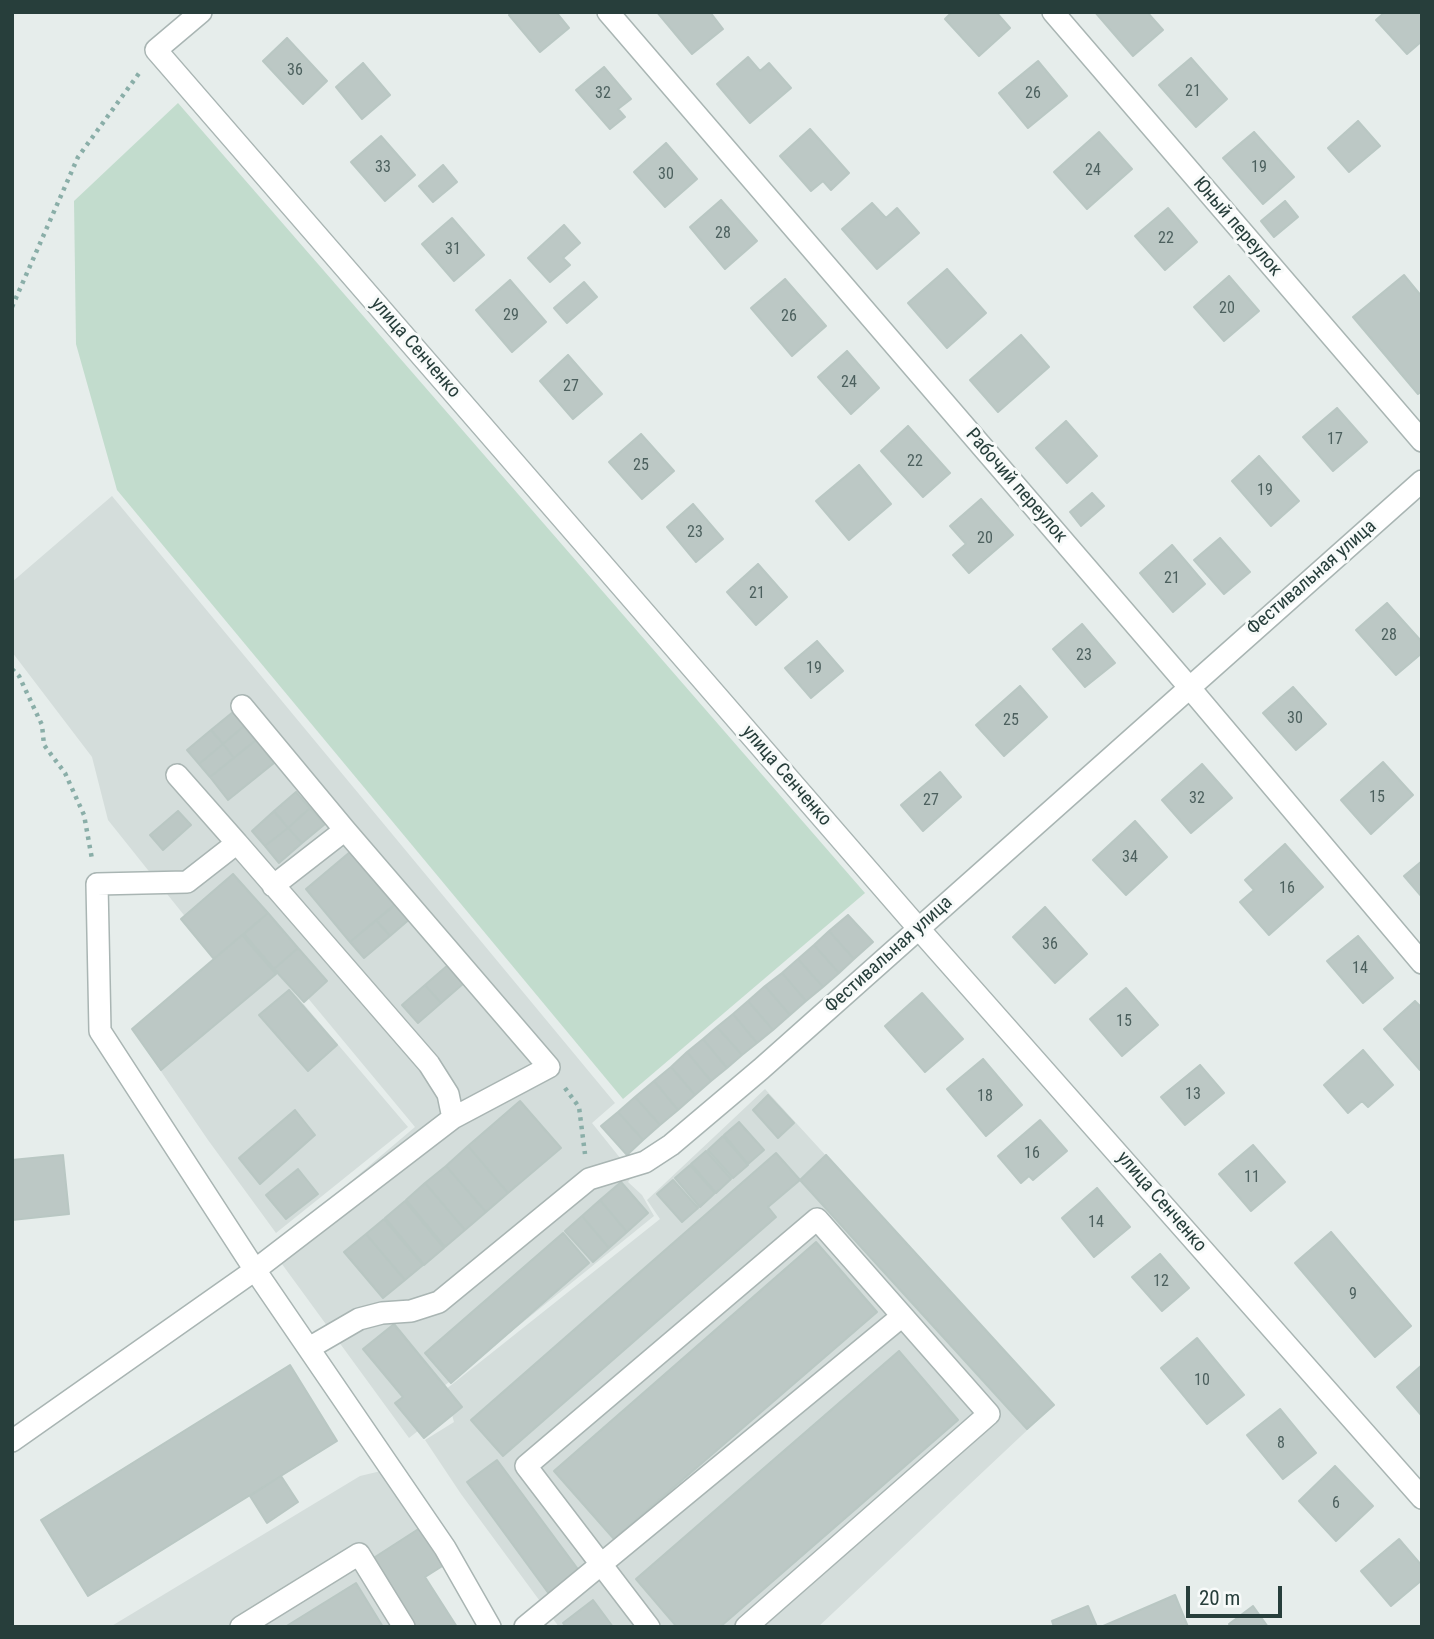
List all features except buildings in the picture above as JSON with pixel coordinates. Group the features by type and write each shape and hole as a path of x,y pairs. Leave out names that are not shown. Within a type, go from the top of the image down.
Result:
{"street":[{"path":"156,50 201,12"},
{"name":"Рабочий переулок","path":"608,12 1189,687 1422,963"},
{"name":"Юный переулок","path":"1053,12 1422,441"},
{"name":"улица Сенченко","path":"156,50 919,929 1422,1498"},
{"name":"Фестивальная улица","path":"309,1348 359,1319 382,1313 411,1311 439,1302 589,1179 645,1162 671,1145 761,1069 1422,481"},
{"path":"12,1441 255,1270 453,1118 549,1067 242,706"},
{"path":"177,775 429,1064 448,1094 453,1118"},
{"path":"273,886 345,830"},
{"path":"237,843 187,882 97,884 100,1031 255,1270 445,1548 490,1627"},
{"path":"649,1627 526,1466 817,1219 989,1414 746,1627"},
{"path":"525,1627 901,1317"},
{"path":"241,1627 359,1554 404,1627"}],"path":[{"path":"12,307 78,157 156,50"},
{"path":"12,669 19,676 42,724 44,745 65,773 84,815 97,884"},
{"path":"549,1067 579,1107 589,1179"}],"shaded area":[{"path":"112,496 615,1103 592,1123 633,1174 628,1182 642,1195 654,1216 438,1391 442,1412 409,1438 271,1249 415,1127 248,926 215,954 108,820 92,757 12,652 12,582"},
{"path":"244,934 408,1127 276,1233 132,1029"},
{"path":"765,1089 1054,1405 818,1627 559,1627 461,1494 425,1440 454,1422 445,1390 660,1219 647,1200"},
{"path":"381,1471 444,1565 425,1578 457,1627 110,1627 360,1476"}],"green space":[{"path":"178,103 865,893 623,1099 117,490 76,344 74,201"}]}
